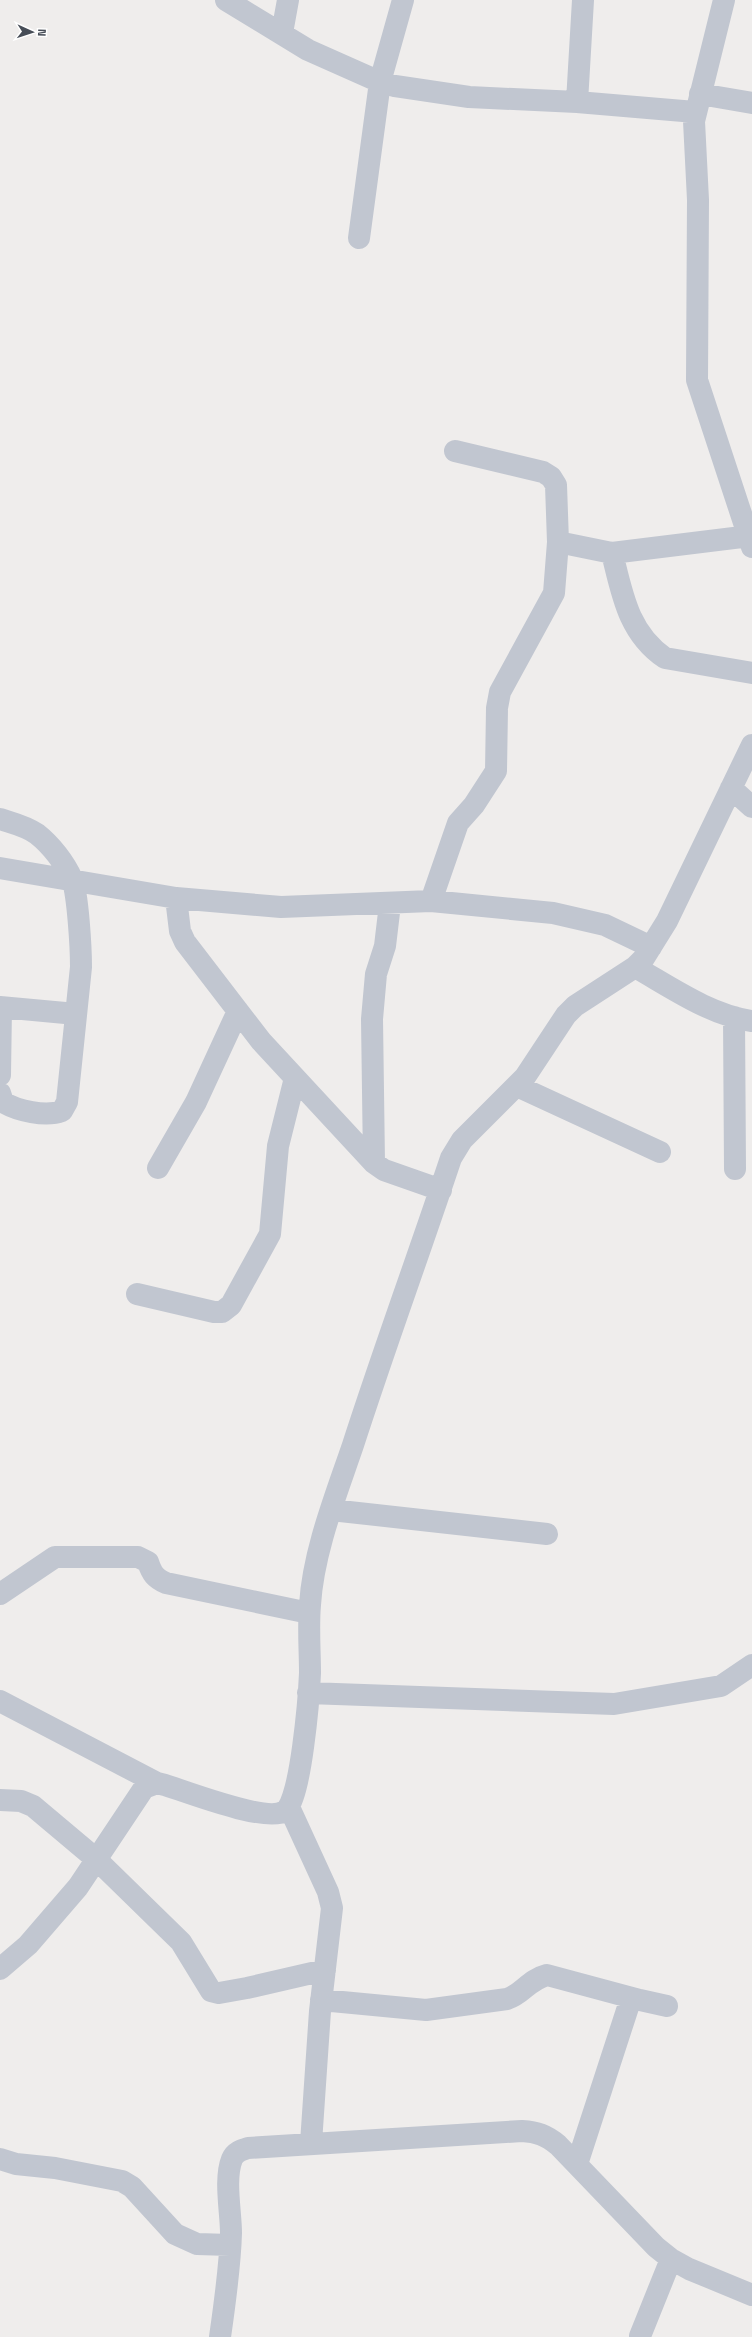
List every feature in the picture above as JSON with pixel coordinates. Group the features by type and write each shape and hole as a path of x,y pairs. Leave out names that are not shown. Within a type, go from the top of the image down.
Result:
{"street":[{"path":"226,0 314,52 380,82 469,97 577,102 752,103"},
{"path":"282,33 288,0"},
{"path":"359,238 380,82 403,0"},
{"path":"577,102 583,0"},
{"path":"558,542 612,553 751,541 697,380 698,200 693,134 697,103 724,0"},
{"path":"431,901 458,823 474,805 496,771 497,708 500,692 554,593 558,542 556,484 552,477 543,472 455,451"},
{"path":"612,553 627,612 656,652 665,658 752,673"},
{"path":"0,1701 157,1783 256,1813 276,1814 284,1812 289,1807 294,1797 300,1768 308,1694 309,1613 311,1595 331,1510 451,1158 459,1144 525,1077 566,1015 575,1006 635,967 651,947 667,921 752,745"},
{"path":"731,788 752,807"},
{"path":"0,819 24,827 37,834 56,853 73,881 81,948 76,1014 66,1102 62,1111 47,1113 10,1107 3,1102 0,1093"},
{"path":"0,868 176,898 281,908 431,901 563,915 605,925 651,947"},
{"path":"176,898 180,931 185,942 261,1041 374,1163 384,1170 441,1190"},
{"path":"374,1163 372,1019 376,974 385,946 390,904"},
{"path":"635,967 688,998 743,1019 735,1169"},
{"path":"0,1075 0,1007 76,1014"},
{"path":"158,1168 196,1102 238,1011"},
{"path":"137,1294 214,1312 222,1312 231,1305 270,1234 278,1146 295,1078"},
{"path":"517,1086 660,1152"},
{"path":"331,1510 547,1534"},
{"path":"0,1594 54,1557 138,1557 148,1562 152,1574 156,1579 166,1583 309,1613"},
{"path":"308,1694 614,1704 721,1686 752,1665"},
{"path":"0,1969 37,1936 78,1887 144,1788 157,1783"},
{"path":"0,1800 21,1801 33,1806 96,1859 181,1942 210,1991 219,1993 247,1988 325,1970"},
{"path":"289,1807 328,1892 332,1908 321,2000 311,2143"},
{"path":"321,2000 436,2009 507,2000 516,1996 526,1984 547,1975 631,1998 667,2006"},
{"path":"577,2164 631,1998"},
{"path":"220,2337 227,2289 230,2246 229,2172 232,2159 238,2151 248,2148 311,2143 522,2131 536,2132 547,2136 577,2164 656,2247 671,2259 752,2295"},
{"path":"0,2159 16,2164 55,2168 122,2181 132,2188 175,2234 197,2244 230,2246"},
{"path":"640,2336 671,2259"}]}
